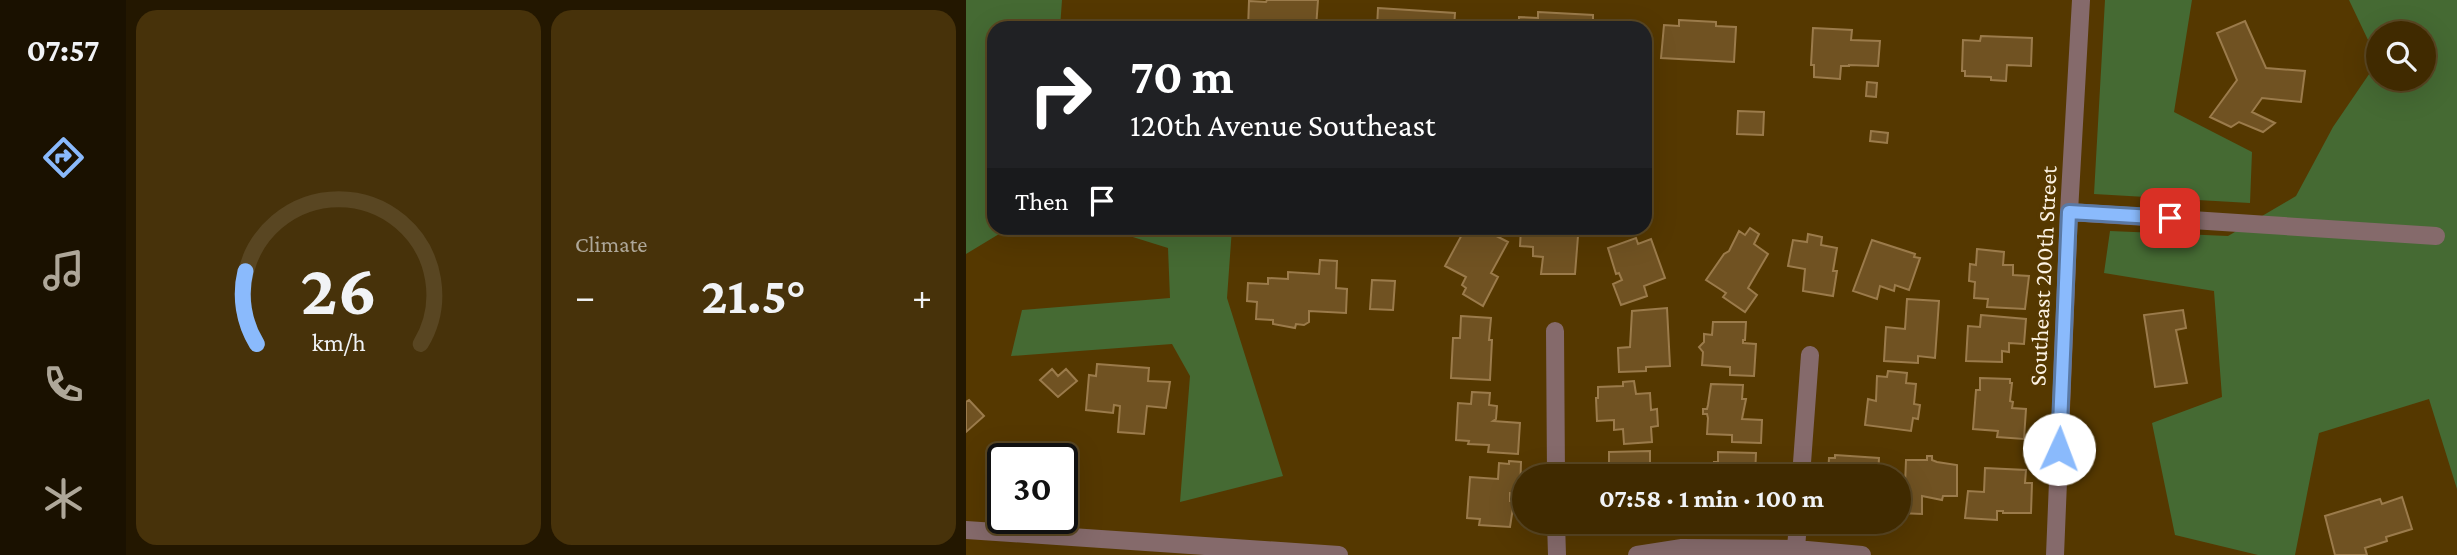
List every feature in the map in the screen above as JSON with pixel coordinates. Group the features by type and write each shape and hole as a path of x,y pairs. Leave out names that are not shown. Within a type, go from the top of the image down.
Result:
{"street":[{"name":"Southeast 200th Street","path":"2055,555 2081,0"},
{"path":"2069,212 2436,236"},
{"path":"1555,331 1556,464"},
{"path":"1802,464 1810,355"},
{"path":"966,530 1204,550 1339,555"},
{"path":"1556,534 1557,555"},
{"path":"1796,550 1797,534"},
{"path":"1637,555 1682,548 1796,550 1862,555"}],"green space":[{"path":"966,0 1062,0 1060,21 987,21 987,235 997,235 966,254"},
{"path":"2105,0 2192,0 2174,112 2252,152 2250,203 2094,194"},
{"path":"2349,0 2457,0 2457,489 2429,399 2319,433 2295,555 2258,555 2175,535 2152,423 2222,397 2214,291 2104,273 2110,231 2228,236 2296,196 2333,127 2366,79 2366,91 2436,91 2436,21 2366,21 2366,36"},
{"path":"1126,235 1232,235 1227,298 1283,476 1180,502 1190,376 1172,344 1011,356 1022,310 1170,298 1168,248"}],"building":[{"path":"1318,0 1316,21 1248,21 1249,1"},
{"path":"1378,8 1455,13 1454,21 1377,21"},
{"path":"1538,12 1593,15 1593,21 1519,21 1519,17 1538,18"},
{"path":"1679,20 1716,22 1716,26 1736,27 1734,62 1661,58 1664,25 1679,26"},
{"path":"2245,21 2266,68 2305,71 2301,102 2262,98 2252,112 2275,123 2263,132 2239,122 2231,127 2210,117 2237,80 2217,33"},
{"path":"1813,28 1852,30 1851,40 1880,41 1878,66 1841,66 1840,79 1814,77 1814,65 1811,65"},
{"path":"1981,36 2032,38 2031,66 2007,65 2006,81 1991,80 1991,77 1965,76 1965,71 1962,71 1963,40 1980,41"},
{"path":"1867,82 1877,83 1876,97 1866,96"},
{"path":"1738,111 1764,112 1763,135 1737,134"},
{"path":"1871,131 1888,133 1887,143 1870,141"},
{"path":"1750,228 1759,234 1754,244 1768,254 1748,288 1757,295 1745,312 1723,297 1726,293 1706,280 1729,251 1739,231 1745,235"},
{"path":"1808,234 1822,237 1821,245 1837,248 1833,296 1803,291 1805,269 1788,266 1793,240 1807,242"},
{"path":"1462,235 1494,235 1508,242 1491,273 1498,277 1483,306 1463,294 1466,288 1462,285 1466,277 1445,266"},
{"path":"1521,235 1578,236 1575,274 1541,274 1543,257 1533,256 1533,247 1520,246"},
{"path":"1636,238 1638,244 1651,239 1665,278 1644,286 1647,296 1621,305 1613,284 1622,280 1619,273 1616,274 1608,248"},
{"path":"1872,240 1920,258 1909,290 1895,285 1894,291 1880,286 1877,299 1853,291"},
{"path":"1977,249 2004,252 2003,265 2013,265 2013,275 2029,276 2025,309 1987,307 1988,299 1974,298 1975,282 1969,281 1970,264 1976,265"},
{"path":"1320,260 1337,261 1336,288 1347,289 1346,313 1309,311 1309,322 1304,325 1296,324 1295,328 1273,324 1273,320 1256,319 1257,302 1247,301 1248,283 1268,284 1268,278 1288,279 1288,272 1319,274"},
{"path":"1372,280 1395,281 1393,310 1370,309"},
{"path":"1907,299 1939,301 1935,358 1918,356 1918,363 1884,361 1886,327 1905,329"},
{"path":"1667,308 1670,366 1646,367 1646,371 1619,372 1618,348 1630,347 1632,311"},
{"path":"2183,310 2186,328 2176,330 2187,383 2155,387 2144,315"},
{"path":"1981,315 2026,319 2024,344 2009,343 2009,352 2002,351 2002,362 1966,361 1968,326 1980,327"},
{"path":"1461,316 1491,318 1490,380 1451,378 1453,338 1460,338"},
{"path":"1713,322 1746,322 1743,343 1756,344 1754,376 1730,375 1730,367 1702,365 1703,352 1699,347 1704,342 1704,334 1712,335"},
{"path":"1097,364 1149,368 1148,381 1170,382 1166,408 1147,406 1144,434 1118,432 1120,406 1114,405 1113,413 1086,410 1089,375 1096,376"},
{"path":"1052,369 1058,376 1066,369 1077,381 1058,397 1040,380"},
{"path":"1888,371 1907,373 1906,383 1916,384 1914,404 1920,405 1918,419 1913,418 1911,431 1865,425 1868,399 1876,401 1877,376 1887,377"},
{"path":"1980,378 2010,379 2012,408 2026,409 2024,439 1997,437 1998,431 1973,429 1976,390 1980,390"},
{"path":"1634,381 1636,394 1650,393 1651,410 1657,409 1658,426 1651,427 1652,442 1624,444 1623,429 1614,430 1614,420 1597,421 1596,398 1598,387 1623,386 1623,382"},
{"path":"1711,384 1743,385 1742,399 1746,399 1742,419 1762,420 1761,443 1732,442 1732,435 1707,434 1708,418 1707,414 1703,414 1703,409 1707,409"},
{"path":"1472,392 1490,393 1489,405 1497,406 1496,419 1493,421 1520,423 1518,454 1488,452 1489,445 1468,444 1469,441 1456,440 1458,403 1471,404"},
{"path":"969,400 984,416 966,432 966,402"},
{"path":"1650,451 1650,464 1609,464 1609,452"},
{"path":"1718,452 1756,453 1756,464 1714,464 1718,462"},
{"path":"1835,455 1879,458 1879,464 1829,464 1829,458 1835,458"},
{"path":"1927,456 1932,456 1932,460 1937,462 1957,465 1957,496 1943,496 1942,500 1922,496 1922,514 1911,514 1911,464 1906,464 1906,460 1927,460"},
{"path":"1509,461 1521,462 1512,464 1510,527 1479,525 1480,519 1467,518 1470,477 1498,479 1499,463 1509,464"},
{"path":"1985,468 2026,470 2025,483 2032,483 2031,513 1997,511 1997,520 1965,518 1968,491 1984,492"},
{"path":"2402,497 2412,529 2386,537 2387,541 2365,548 2367,555 2335,555 2325,516 2380,499 2382,504"}],"route":[{"path":"2059,449 2069,212 2170,218"}]}
